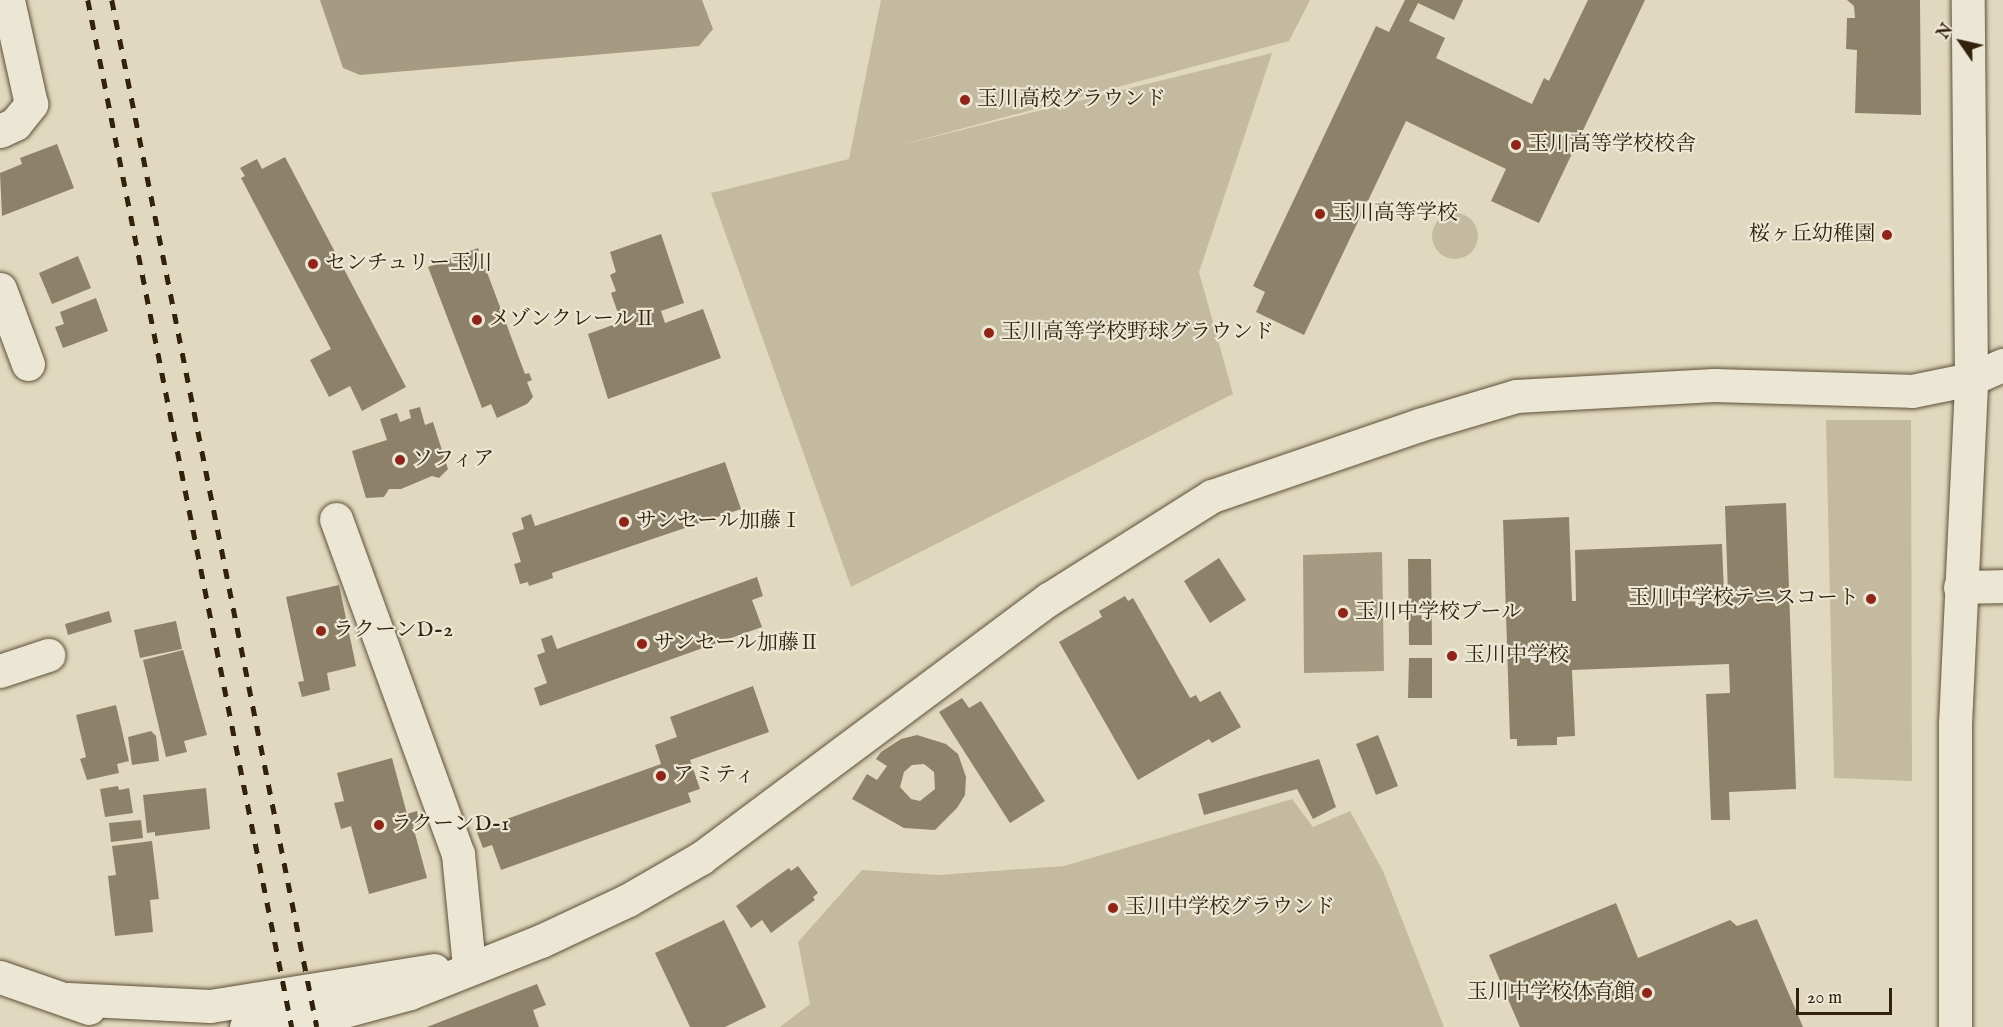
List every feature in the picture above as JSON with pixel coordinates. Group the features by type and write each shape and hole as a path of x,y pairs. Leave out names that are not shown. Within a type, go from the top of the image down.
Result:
{"street":[{"path":"0,131 15,124 31,104 8,0"},
{"path":"1955,1027 1955,724 1971,379 1968,0"},
{"path":"0,289 28,364"},
{"path":"246,1027 356,1018 469,967 589,918 701,858 1049,599 1212,496 1419,425 1516,396 1714,385 1912,391 1971,379 2003,365"},
{"path":"336,519 458,854 469,967"},
{"path":"1960,587 2003,586"},
{"path":"0,671 48,655"},
{"path":"68,999 210,1006 405,972 469,967"},
{"path":"0,977 111,1016 189,1027"}],"shaded area":[{"path":"320,0 702,0 713,29 699,46 360,75 343,68"},
{"name":"玉川高等学校野球グラウンド","path":"881,0 1310,0 1289,41 897,146 1272,53 1199,272 1233,394 851,587 711,193 849,159"},
{"path":"1455,213 1471,220 1478,236 1471,252 1455,259 1439,252 1432,236 1439,220"},
{"name":"玉川中学校テニスコート","path":"1826,420 1911,420 1912,781 1834,778"},
{"name":"玉川中学校プール","path":"1382,552 1384,671 1304,673 1303,555"},
{"name":"玉川中学校グラウンド","path":"1292,799 1313,827 1350,811 1383,871 1444,1027 780,1027 810,1004 798,942 862,870 938,875 1064,866"}],"building":[{"name":"玉川高等学校校舎","path":"1405,0 1463,0 1454,20 1418,3 1409,21 1445,38 1436,58 1532,104 1544,78 1549,81 1588,0 1645,0 1539,223 1491,201 1506,169 1406,121 1304,335 1256,312 1265,292 1253,286 1376,26 1389,32"},
{"path":"1847,0 1920,0 1921,115 1855,113 1857,50 1846,49 1847,18 1855,18 1854,6"},
{"path":"57,144 74,188 2,216 0,173 22,164 20,158"},
{"name":"センチュリー玉川","path":"285,157 406,387 362,411 350,386 329,397 310,360 331,349 241,178 245,176 240,168 257,159 262,169"},
{"path":"661,234 684,303 661,311 665,323 703,309 721,358 608,399 588,334 621,322 611,293 616,291 610,275 616,272 610,252"},
{"name":"メゾンクレールⅡ","path":"478,248 525,374 529,373 532,380 527,382 533,397 527,404 497,418 491,404 482,408 428,267"},
{"path":"78,256 91,288 52,304 39,273"},
{"path":"96,298 108,331 63,348 55,327 64,324 60,312"},
{"name":"ソフィア","path":"420,407 425,425 433,422 448,469 439,478 432,476 401,489 389,489 384,497 366,498 352,451 387,440 380,419 397,413 400,422 411,418 409,410"},
{"name":"サンセール加藤Ⅰ","path":"725,462 741,509 552,573 553,578 529,586 528,582 520,584 514,564 521,562 512,533 524,529 521,518 531,514 535,526"},
{"name":"玉川中学校","path":"1786,503 1796,789 1729,792 1730,820 1711,820 1706,694 1730,693 1729,664 1572,670 1575,736 1557,737 1557,745 1517,746 1517,739 1510,739 1503,520 1569,517 1572,601 1576,601 1575,550 1722,544 1724,593 1728,593 1725,506"},
{"path":"1219,558 1246,600 1210,623 1184,581"},
{"path":"1408,559 1431,559 1432,645 1409,645"},
{"name":"サンセール加藤Ⅱ","path":"757,577 763,596 752,600 762,627 540,706 534,688 547,683 537,655 545,652 541,639 552,635 557,649"},
{"name":"ラクーンD-2","path":"339,585 356,666 327,673 330,690 302,697 298,682 304,681 286,597"},
{"path":"1125,596 1128,601 1133,598 1190,698 1196,695 1200,702 1220,691 1241,727 1212,743 1209,739 1138,780 1059,642 1102,617 1099,611"},
{"path":"109,611 112,622 68,635 65,624"},
{"path":"176,621 182,649 140,658 134,630"},
{"path":"183,650 207,735 184,741 187,752 166,757 143,660"},
{"path":"1409,658 1432,658 1432,698 1408,698"},
{"name":"アミティ","path":"753,686 769,732 690,760 700,789 688,793 691,802 501,870 492,845 483,848 476,830 661,764 655,745 677,737 670,717"},
{"path":"962,698 969,708 981,701 1045,801 1010,823 939,712"},
{"path":"116,705 129,761 117,764 119,773 87,780 80,759 86,757 76,715"},
{"path":"151,731 156,736 159,761 132,765 128,737"},
{"path":"917,735 946,744 958,754 966,777 965,795 957,808 935,830 904,828 852,799 867,774 877,780 887,766 876,759 881,752 901,739","holes":["924,764 934,772 935,789 920,801 911,799 900,787 904,772 912,765"]},
{"path":"1378,735 1398,786 1376,795 1356,744"},
{"name":"ラクーンD-1","path":"392,758 407,814 417,811 421,824 413,826 427,878 369,894 351,826 341,829 334,803 344,801 337,773"},
{"path":"1319,759 1336,807 1313,819 1297,789 1204,815 1198,794"},
{"path":"118,786 119,790 129,788 133,813 105,817 100,789"},
{"path":"206,788 210,829 155,836 155,832 147,833 143,795"},
{"path":"141,820 143,838 111,842 109,823"},
{"path":"152,841 159,899 150,900 153,932 115,936 108,876 116,875 112,846"},
{"path":"798,866 818,893 813,897 815,900 771,933 762,920 751,928 736,906 789,868 791,871"},
{"name":"玉川中学校体育館","path":"1616,903 1638,958 1730,920 1737,926 1757,919 1803,1027 1520,1027 1489,955"},
{"path":"724,920 766,1007 725,1027 690,1027 655,953"},
{"path":"537,984 546,1005 533,1010 539,1027 427,1027"}],"railway":[{"path":"88,0 292,1027"},
{"path":"112,0 317,1027"}],"place":[{"name":"玉川高校グラウンド","path":"965,100"},
{"name":"玉川高等学校校舎","path":"1516,145"},
{"name":"玉川高等学校","path":"1320,214"},
{"name":"桜ヶ丘幼稚園","path":"1887,235"},
{"name":"センチュリー玉川","path":"313,264"},
{"name":"メゾンクレールⅡ","path":"477,320"},
{"name":"玉川高等学校野球グラウンド","path":"989,333"},
{"name":"ソフィア","path":"400,460"},
{"name":"サンセール加藤Ⅰ","path":"624,522"},
{"name":"玉川中学校テニスコート","path":"1871,599"},
{"name":"玉川中学校プール","path":"1343,613"},
{"name":"ラクーンD-2","path":"321,631"},
{"name":"サンセール加藤Ⅱ","path":"642,644"},
{"name":"玉川中学校","path":"1452,656"},
{"name":"アミティ","path":"661,776"},
{"name":"ラクーンD-1","path":"379,825"},
{"name":"玉川中学校グラウンド","path":"1113,908"},
{"name":"玉川中学校体育館","path":"1647,993"}]}
